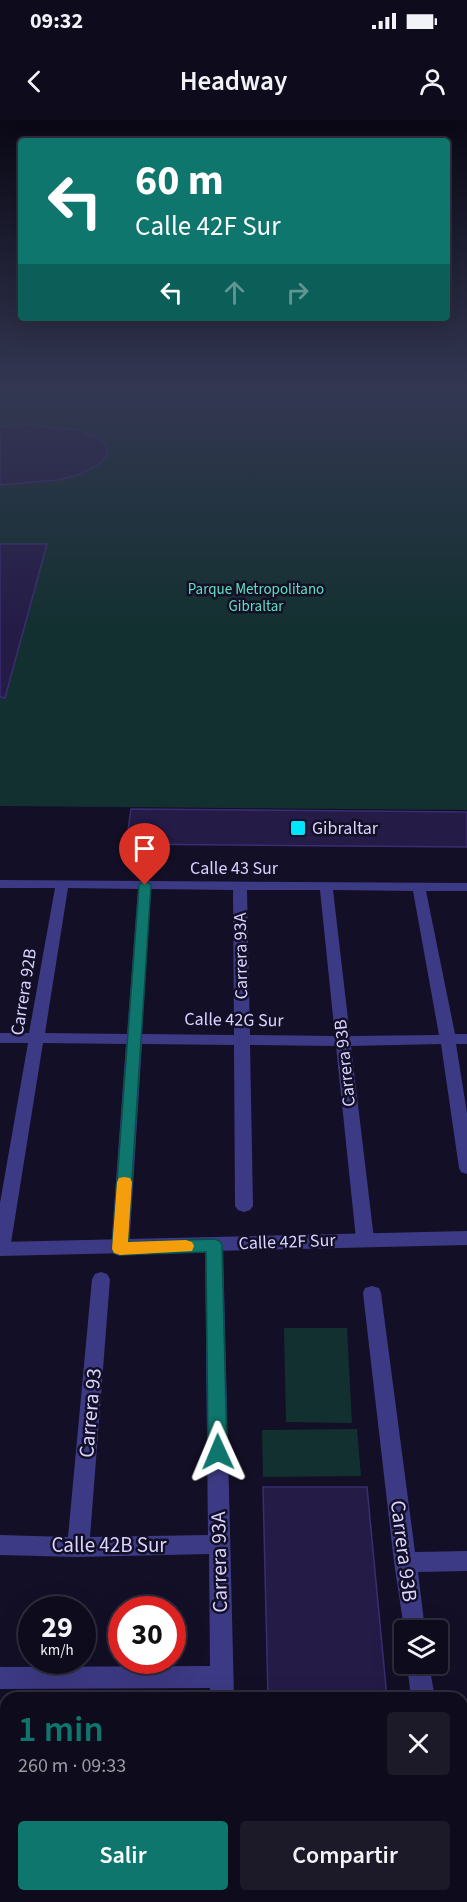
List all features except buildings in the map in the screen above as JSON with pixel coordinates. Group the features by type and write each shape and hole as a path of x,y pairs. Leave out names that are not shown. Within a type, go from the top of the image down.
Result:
{"street":[{"name":"Calle 43 Sur","path":"0,884 467,887"},
{"name":"Carrera 92B","path":"1,1249 62,884"},
{"path":"120,1249 145,885"},
{"name":"Carrera 93A","path":"240,886 244,1206"},
{"name":"Carrera 93B","path":"326,886 365,1239"},
{"path":"419,887 448,1039 467,1168"},
{"name":"Calle 42G Sur","path":"0,1038 343,1041 467,1039"},
{"name":"Calle 42F Sur","path":"1,1249 120,1249 365,1239 467,1238"},
{"name":"Carrera 93A","path":"214,1245 222,1687"},
{"name":"Carrera 93","path":"78,1546 101,1279"},
{"name":"Carrera 93B","path":"372,1293 413,1620"},
{"name":"Calle 42B Sur","path":"0,1545 219,1544"},
{"path":"405,1562 467,1561"},
{"path":"419,1674 422,1692"},
{"path":"0,1678 222,1687"}],"green space":[{"name":"Parque Metropolitano Gibraltar","path":"0,470 467,470 467,810 0,806"},
{"path":"284,1328 347,1328 352,1423 286,1422"},
{"path":"357,1429 361,1476 263,1477 262,1430"}],"slow traffic":[{"path":"124,1182 120,1249 186,1246"}],"place":[{"name":"Gibraltar","path":"298,828"}],"route":[{"path":"145,885 120,1249 214,1245 218,1452"}]}
